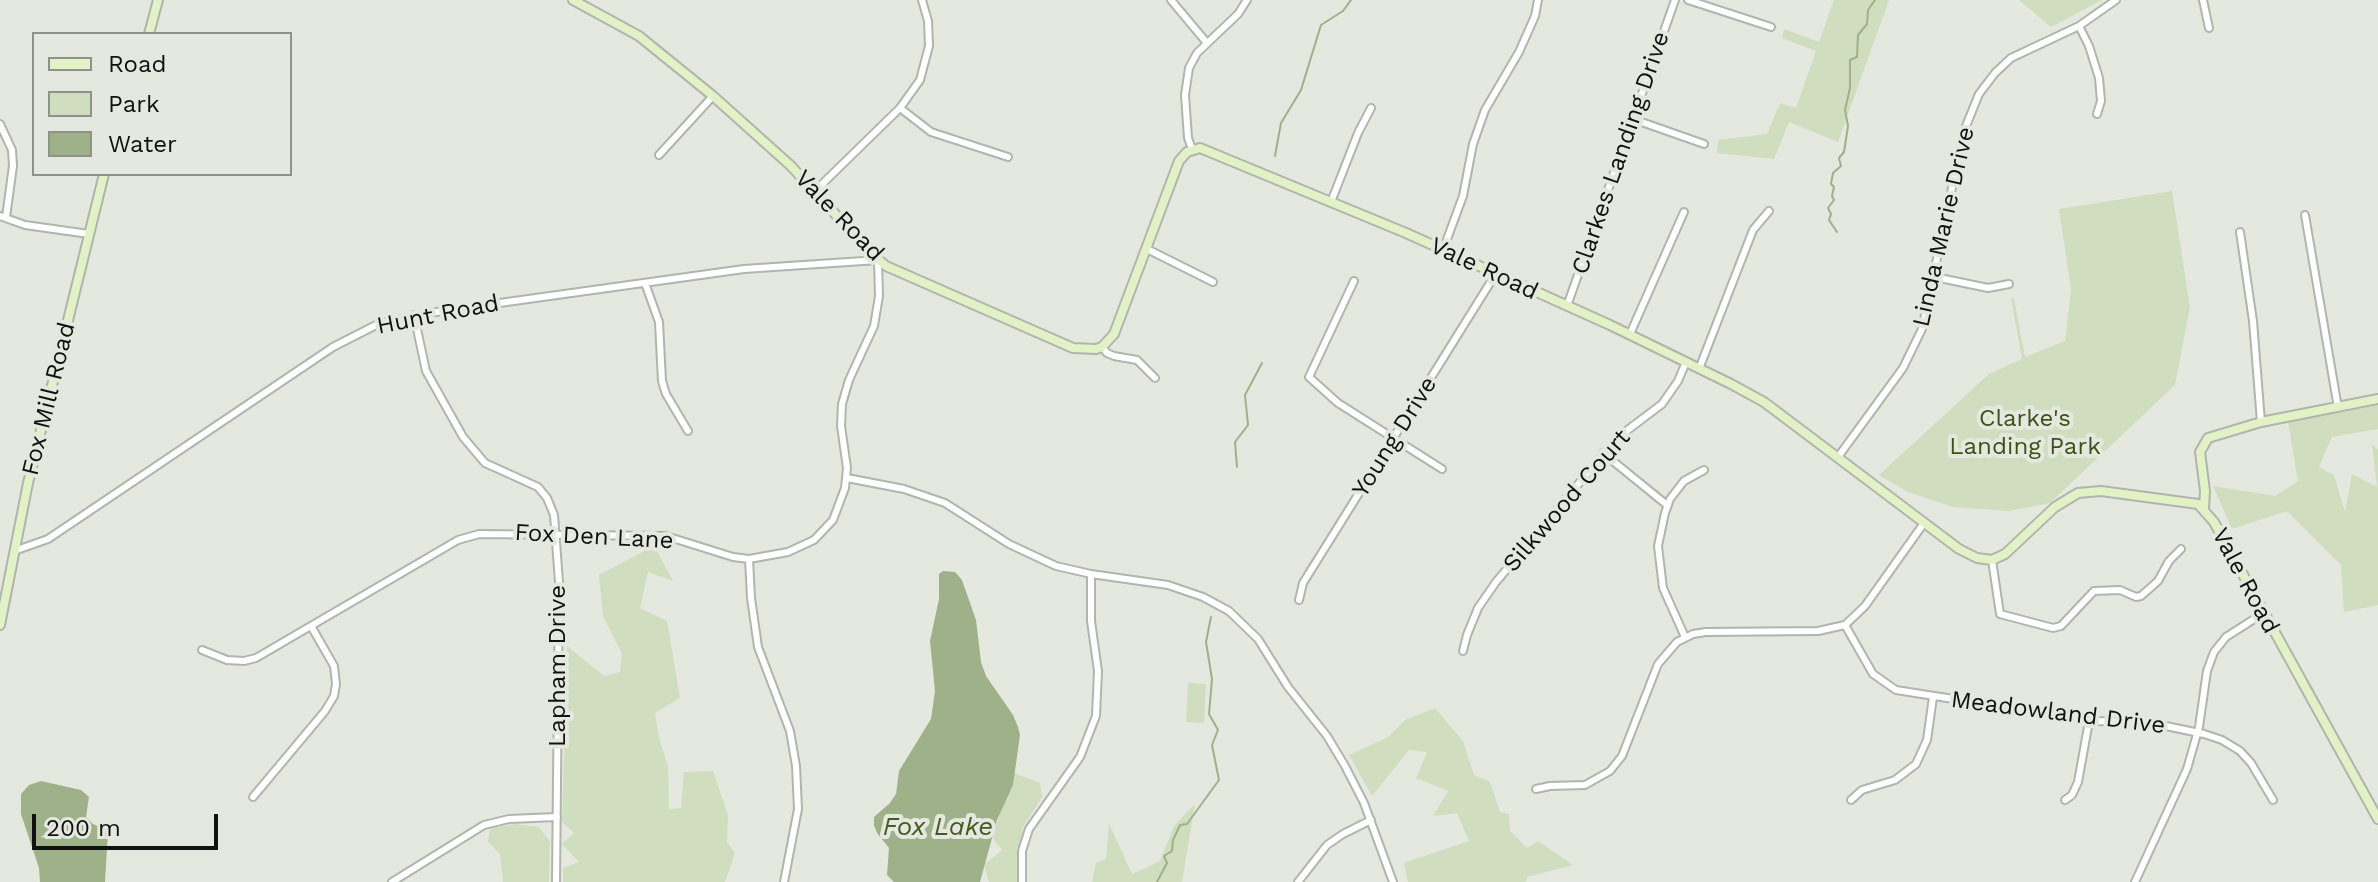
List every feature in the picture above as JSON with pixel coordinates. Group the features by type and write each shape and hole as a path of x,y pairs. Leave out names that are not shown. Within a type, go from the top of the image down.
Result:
{"main road":[{"path":"150,32 158,0"},
{"name":"Vale Road","path":"573,0 639,36 713,96 765,141 878,260 1073,348 1089,351 1102,347"},
{"path":"1102,347 1114,334 1179,161 1192,149"},
{"name":"Vale Road","path":"1192,149 1217,154 1443,250 1630,334 1764,402 1924,523 1968,554 1982,560 1992,560 2011,550 2055,507 2078,493 2101,491 2186,501 2204,508 2378,819"},
{"name":"Fox Mill Road","path":"0,625 14,551 104,176"},
{"path":"2204,508 2205,491 2199,458 2204,442 2261,422 2378,399"}],"street":[{"path":"815,191 900,108 920,80 927,59 929,36 922,0"},
{"path":"1171,0 1207,43"},
{"path":"1192,149 1188,138 1186,77 1192,61 1238,14 1247,0"},
{"path":"1443,250 1463,196 1473,144 1485,110 1519,52 1535,16 1538,0"},
{"name":"Clarkes Landing Drive","path":"1567,306 1675,0"},
{"path":"1688,0 1771,27"},
{"name":"Linda Marie Drive","path":"1838,457 1910,355 1922,329 1964,131 1979,94 2011,58 2079,26 2116,0"},
{"path":"2203,0 2209,28"},
{"path":"2079,26 2099,78 2101,101 2097,114"},
{"path":"659,155 713,96"},
{"path":"900,108 931,132 1008,157"},
{"path":"1331,202 1371,108"},
{"path":"1633,119 1704,144"},
{"path":"0,124 12,150 13,166 3,216 25,225 89,234"},
{"path":"1699,369 1753,230 1769,211"},
{"path":"1630,334 1684,212"},
{"path":"2305,215 2338,408"},
{"path":"2240,232 2253,321 2261,422"},
{"path":"1147,249 1213,282"},
{"name":"Hunt Road","path":"14,551 48,539 352,335 387,320 744,269 878,260"},
{"name":"Fox Den Lane","path":"202,650 227,660 250,660 469,536 556,533 666,536 749,559 788,552 821,535 840,506 847,478 841,426 842,404 849,380 874,326 879,296 878,260"},
{"name":"Young Drive","path":"1299,600 1303,583 1495,275"},
{"path":"1935,277 1988,288 2009,284"},
{"path":"1354,281 1309,377 1338,403 1442,469"},
{"path":"645,283 659,322 662,381 667,399 688,431"},
{"name":"Lapham Drive","path":"414,315 426,371 463,437 485,463 538,487 550,505 556,533 559,582 556,882"},
{"path":"1102,347 1114,356 1137,360 1155,378"},
{"name":"Silkwood Court","path":"1463,651 1467,635 1487,594 1603,453 1626,430 1662,404 1678,381 1686,362"},
{"path":"1603,453 1667,505"},
{"path":"1685,637 1660,578 1658,546 1667,505 1684,481 1704,470"},
{"path":"847,478 904,489 945,503 1026,554 1056,566 1168,585 1218,604 1239,618 1258,639 1345,766 1371,820 1393,882"},
{"path":"1536,789 1585,785 1610,771 1622,756 1658,664 1685,637 1717,631 1818,631 1845,625 1865,606 1924,523"},
{"path":"1992,560 2000,614 2053,628 2061,626 2094,591 2120,590 2141,596 2158,581 2169,561 2181,549"},
{"path":"749,559 758,647 790,731 796,766 798,809 784,882"},
{"path":"1022,882 1022,851 1029,829 1080,757 1096,716 1098,671 1091,626 1091,574"},
{"path":"2135,882 2179,790 2198,732 2207,671 2214,652 2226,637 2262,614"},
{"name":"Meadowland Drive","path":"1845,625 1867,667 1880,681 1896,690 1979,703 2026,706 2089,721 2131,721 2198,732 2222,740 2240,751 2251,763 2273,800"},
{"path":"253,797 334,696 334,666 311,626"},
{"path":"1851,800 1862,790 1895,780 1916,764 1927,740 1933,697"},
{"path":"2065,800 2072,795 2078,782 2089,721"},
{"path":"392,882 484,825 509,819 557,817"},
{"path":"1298,882 1327,845 1371,820"}],"green space":[{"path":"1834,0 1889,0 1838,142 1789,122 1774,159 1717,153 1718,140 1767,134 1780,103 1796,108 1816,51 1782,38 1784,29 1819,42"},
{"path":"2019,0 2102,0 2051,27"},
{"name":"Clarke's Landing Park","path":"2172,191 2190,307 2175,385 2050,503 2009,511 1953,507 1908,492 1879,475 1989,374 2022,359 2011,299 2014,298 2025,357 2065,341 2071,289 2059,209"},
{"path":"2378,405 2378,429 2332,437 2319,467 2334,475 2345,512 2352,474 2377,487 2372,444 2378,450 2378,605 2344,612 2341,565 2287,511 2232,529 2213,486 2275,496 2298,481 2288,422"},
{"path":"654,546 673,581 648,572 640,608 667,621 680,698 655,713 668,766 669,809 681,808 684,772 713,771 728,815 727,842 735,853 725,882 563,882 563,868 579,862 562,844 574,833 562,822 567,646 604,676 620,672 622,654 603,616 599,575"},
{"path":"1188,683 1206,684 1204,723 1186,722"},
{"path":"1435,708 1463,741 1474,775 1490,782 1500,812 1509,814 1510,831 1527,848 1538,841 1573,865 1527,877 1526,882 1408,882 1404,863 1469,841 1457,813 1433,816 1448,791 1416,778 1427,752 1409,750 1372,796 1349,755 1388,737 1405,720"},
{"path":"1014,773 1040,783 1042,797 1023,827 1017,861 1019,882 989,882 984,865 1002,850 992,837 1013,785"},
{"path":"1195,804 1182,882 1092,882 1096,863 1106,859 1109,824 1132,874 1160,861 1174,826"},
{"path":"515,824 539,827 550,842 549,882 503,882 500,854 488,842 490,828"}],"water":[{"name":"Fox Lake","path":"943,571 955,572 962,580 976,620 981,662 986,676 1018,727 1020,735 1013,785 997,820 980,882 894,882 887,875 889,848 877,833 874,817 896,794 899,771 931,719 935,691 930,641 939,599 939,574"},
{"path":"41,781 81,790 89,797 86,817 108,831 105,882 40,882 39,868 21,814 21,794 29,785"}],"waterway":[{"path":"1275,156 1281,123 1301,90 1321,25 1343,11 1351,0"},
{"path":"1837,232 1829,220 1831,214 1828,208 1834,200 1831,184 1833,173 1841,166 1839,158 1844,152 1848,126 1845,110 1850,88 1850,60 1857,57 1858,35 1867,24 1868,10 1875,0"},
{"path":"1237,467 1235,442 1248,425 1245,395 1262,363"},
{"path":"1157,882 1167,863 1164,856 1172,851 1180,825 1187,824 1219,780 1212,745 1218,730 1209,714 1212,679 1206,642 1211,617"}]}
